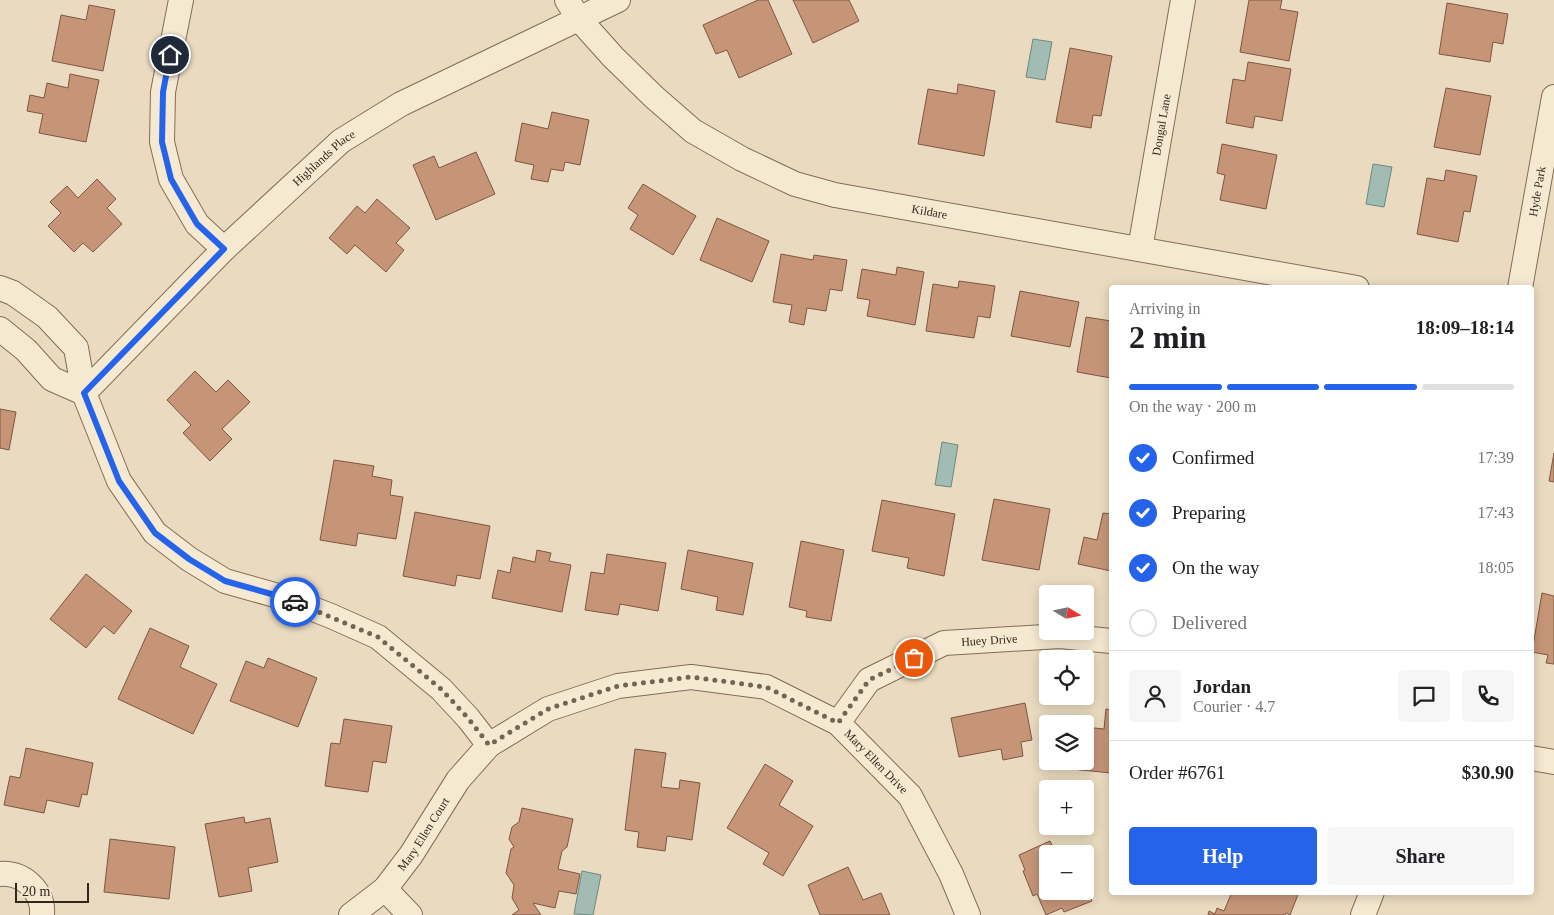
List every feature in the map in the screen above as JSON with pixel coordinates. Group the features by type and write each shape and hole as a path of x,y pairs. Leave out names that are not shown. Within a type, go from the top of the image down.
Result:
{"street":[{"path":"181,0 163,92 162,142 171,179 197,224 224,249"},
{"name":"Highlands Place","path":"84,393 224,249 341,141 401,104 574,9 618,0"},
{"name":"Dongal Lane","path":"1140,249 1183,0"},
{"name":"Kildare","path":"574,9 627,70 654,97 693,131 742,159 795,184 835,195 1340,285"},
{"name":"Hyde Park","path":"1521,285 1554,97"},
{"path":"0,288 13,293 47,317 76,348 84,393 119,481 155,533 189,559 225,581 282,597 378,637 441,689 468,718 489,745"},
{"path":"0,329 26,350 52,379 84,393"},
{"name":"Huey Drive","path":"838,723 869,680 944,643 1060,636 1109,641"},
{"name":"Mary Ellen Drive","path":"489,745 548,709 618,686 691,677 766,687 838,723 910,796 951,874 968,915"},
{"name":"Mary Ellen Court","path":"350,915 385,889 410,855 458,780 489,745"},
{"path":"1534,759 1554,762"},
{"path":"0,874 15,875 26,880 35,889 41,900 42,915"},
{"path":"385,889 410,915"},
{"path":"1363,915 1371,895"}],"water":[{"path":"1033,39 1052,42 1045,80 1026,77"},
{"path":"1373,164 1392,167 1384,207 1366,204"},
{"path":"942,442 958,445 951,487 935,485"},
{"path":"582,871 601,875 593,915 574,914"}],"building":[{"path":"758,0 768,0 792,54 739,78 727,50 716,54 703,25"},
{"path":"793,0 849,0 859,21 813,43"},
{"path":"1249,0 1282,0 1280,9 1298,12 1289,61 1240,52"},
{"path":"1447,3 1508,14 1503,44 1493,42 1490,62 1439,54"},
{"path":"89,5 115,10 103,71 52,61 61,15 86,20"},
{"path":"1070,48 1112,56 1101,116 1093,115 1091,128 1056,122"},
{"path":"1248,62 1291,69 1282,121 1255,116 1253,128 1226,123 1233,79 1245,81"},
{"path":"70,74 99,80 86,142 39,133 43,114 27,111 30,95 44,98 47,83 68,88"},
{"path":"958,84 995,91 984,156 918,144 928,89 957,94"},
{"path":"1446,88 1491,96 1480,155 1434,147"},
{"path":"552,112 589,120 580,165 565,162 563,171 551,169 548,182 531,179 534,165 515,161 522,123 548,129"},
{"path":"1222,144 1277,155 1266,209 1220,200 1225,175 1217,173"},
{"path":"476,152 495,194 436,220 413,165 434,156 439,168"},
{"path":"1446,170 1477,176 1470,212 1464,211 1458,242 1417,234 1427,178 1444,181"},
{"path":"97,179 116,199 107,208 122,224 93,252 83,243 74,252 48,226 61,213 50,202 67,186 78,198"},
{"path":"643,184 696,216 673,255 630,229 638,215 628,208"},
{"path":"377,199 410,228 396,243 404,250 386,272 355,245 347,254 329,238 357,206 365,213"},
{"path":"717,218 769,241 752,282 700,260"},
{"path":"781,254 813,260 814,255 847,260 842,291 830,289 826,311 807,308 804,325 789,322 792,305 773,302"},
{"path":"897,267 924,272 915,325 867,316 870,300 857,298 862,269 896,275"},
{"path":"959,281 995,286 990,318 978,316 974,338 926,331 933,284 958,288"},
{"path":"1020,291 1079,302 1070,347 1011,336"},
{"path":"1086,317 1109,321 1109,378 1077,372"},
{"path":"195,371 216,392 228,380 250,402 222,429 232,439 210,461 183,433 191,425 167,400"},
{"path":"0,409 16,412 9,450 0,448"},
{"path":"1554,453 1554,482 1549,481"},
{"path":"334,460 374,466 372,476 392,480 390,495 403,497 396,539 358,533 356,546 320,540"},
{"path":"994,499 1050,509 1039,570 982,560"},
{"path":"882,500 955,514 944,576 907,568 909,558 872,551"},
{"path":"415,512 490,526 480,579 457,575 455,586 403,576"},
{"path":"1103,513 1109,514 1109,571 1078,564 1084,537 1097,540"},
{"path":"801,541 844,550 831,621 806,617 807,611 789,607"},
{"path":"537,550 551,553 549,561 571,565 562,612 492,598 498,570 510,573 513,557 535,562"},
{"path":"688,550 753,563 743,615 716,610 718,597 681,589"},
{"path":"607,554 666,563 658,611 620,604 618,615 585,610 591,572 604,574"},
{"path":"86,574 132,611 114,634 104,626 86,648 50,619"},
{"path":"1542,593 1554,596 1554,664 1546,663 1548,655 1534,652 1534,640"},
{"path":"150,628 189,646 180,667 217,684 193,734 118,699"},
{"path":"268,658 317,678 298,727 230,701 246,661 264,668"},
{"path":"1025,703 1032,740 1021,742 1023,756 1003,760 1001,749 959,757 951,718"},
{"path":"1106,709 1109,710 1109,773 1081,770 1094,770 1094,728 1104,729"},
{"path":"344,719 392,726 386,763 373,761 368,792 325,786 331,743 340,744"},
{"path":"26,748 93,763 87,795 82,794 79,807 47,800 44,813 4,805 10,776 20,778"},
{"path":"635,749 666,753 661,787 679,789 680,780 700,783 692,840 667,836 665,851 637,847 639,832 625,830"},
{"path":"765,764 793,781 779,805 813,826 783,876 763,864 769,853 727,828"},
{"path":"522,808 573,819 567,847 562,851 558,869 580,874 576,894 559,891 555,908 533,903 541,915 512,915 519,910 512,898 514,885 506,873 511,849 514,847 509,839 512,827 519,822"},
{"path":"244,817 245,823 270,818 278,862 248,868 252,891 219,897 205,824"},
{"path":"110,839 175,847 169,899 104,892"},
{"path":"1050,841 1052,845 1041,845"},
{"path":"1039,846 1039,899 1037,894 1033,896 1019,855"},
{"path":"848,867 863,900 881,893 890,915 820,915 808,885"},
{"path":"1231,895 1298,895 1290,915 1286,913 1285,915 1208,915 1209,911 1215,914 1217,908 1224,911"},
{"path":"1040,900 1092,901 1064,912 1062,908 1046,915"}],"way so far":[{"path":"295,602 378,637 441,689 468,718 489,745 548,709 618,686 691,677 766,687 838,723 869,680 914,658"}],"route":[{"path":"170,55 163,92 162,142 171,179 197,224 224,249 84,393 119,481 155,533 189,559 225,581 295,602"}]}
